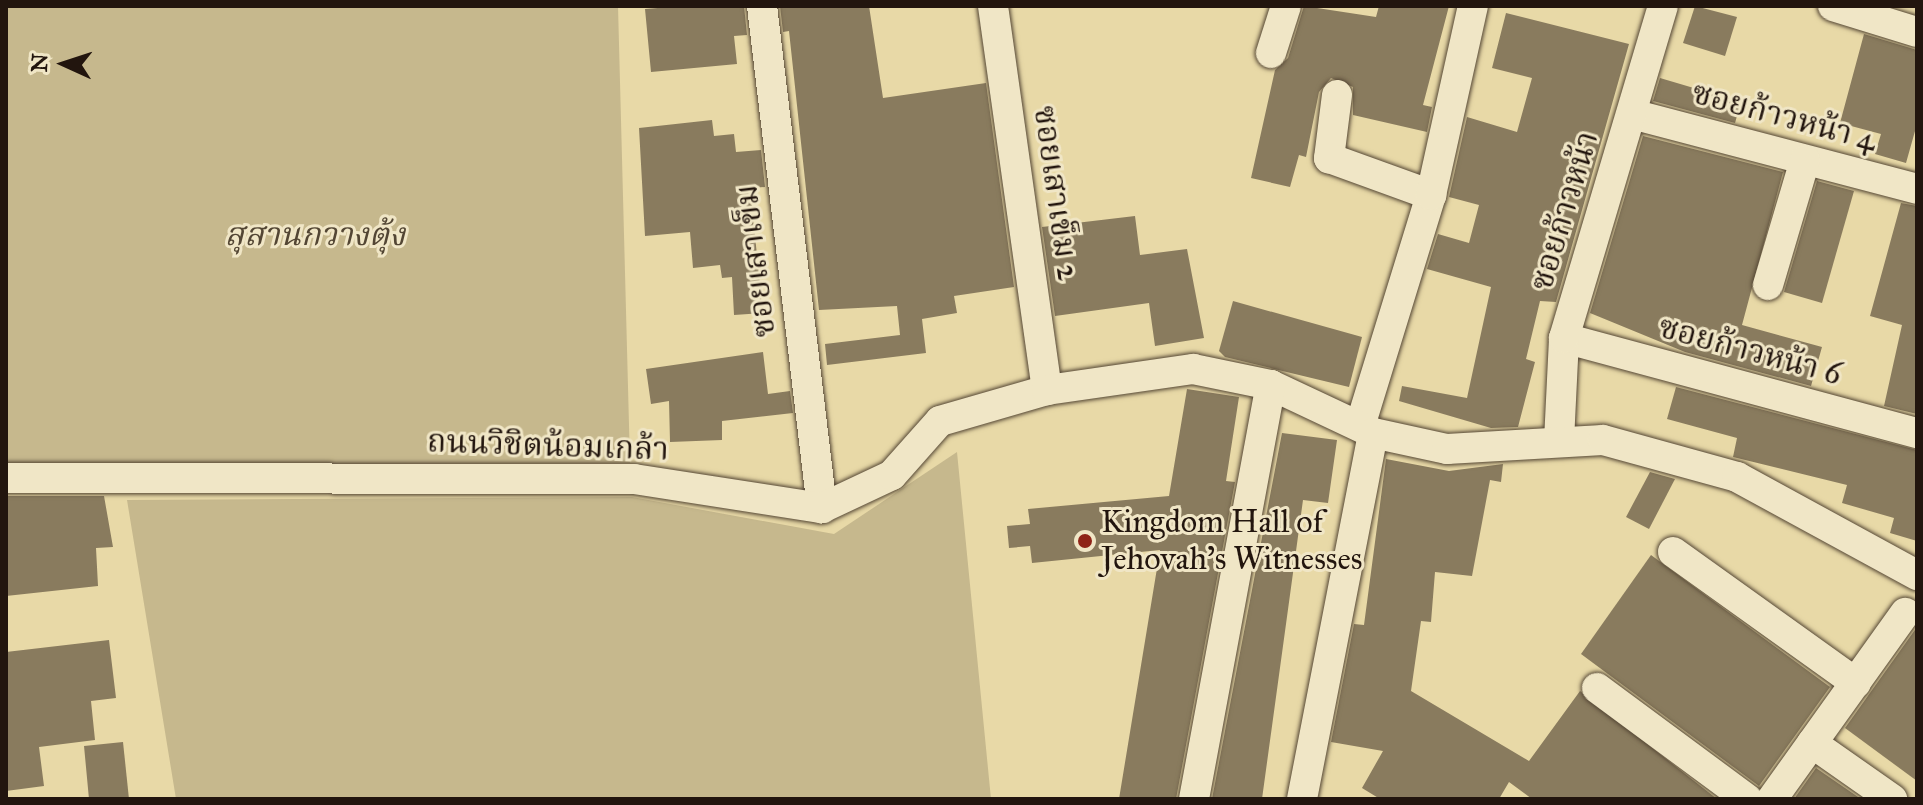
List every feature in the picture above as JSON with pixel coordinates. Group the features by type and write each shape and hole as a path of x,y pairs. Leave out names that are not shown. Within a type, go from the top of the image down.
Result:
{"street":[{"name":"ซอยเสาเข็ม","path":"762,6 822,508"},
{"name":"ซอยเสาเข็ม 2","path":"993,6 1047,390"},
{"path":"1271,53 1286,6"},
{"path":"1302,799 1366,429 1431,195 1473,6"},
{"name":"ซอยก้าวหน้า","path":"1559,441 1564,338 1663,6"},
{"path":"1833,6 1917,32"},
{"path":"1337,95 1329,158 1431,195"},
{"name":"ซอยก้าวหน้า 4","path":"1632,114 1917,189"},
{"path":"1768,285 1805,160"},
{"name":"ซอยก้าวหน้า 6","path":"1564,338 1917,433"},
{"path":"822,508 892,475 940,421 1047,390 1193,369 1271,385 1366,429 1447,449 1603,440 1737,477 1917,575"},
{"path":"1194,799 1271,385"},
{"name":"ถนนวิชิตน้อมเกล้า","path":"6,478 634,479 822,508"},
{"path":"1673,552 1856,683"},
{"path":"1772,799 1905,613"},
{"path":"1597,688 1747,799"},
{"path":"1812,743 1892,799"}],"green space":[{"name":"สุสานกวางตุ้ง","path":"6,6 618,6 630,463 6,465"},
{"path":"957,452 991,799 176,799 127,500 632,497 834,534"}],"building":[{"path":"744,6 747,35 734,36 737,64 651,72 645,9"},
{"path":"780,6 869,6 883,98 986,83 1014,287 954,296 957,313 922,319 926,353 827,365 825,344 900,335 897,306 819,310 789,31 783,32"},
{"path":"1304,6 1376,17 1379,6 1449,6 1423,105 1432,107 1427,132 1353,115 1353,87 1331,78 1319,92 1306,157 1299,155 1290,187 1251,178 1275,70 1288,58"},
{"path":"1695,6 1737,17 1725,56 1683,43"},
{"path":"1506,13 1629,44 1556,302 1540,301 1526,359 1535,362 1518,427 1491,428 1399,401 1402,386 1467,398 1491,287 1427,269 1438,234 1469,243 1479,205 1449,197 1467,117 1517,132 1532,78 1492,68"},
{"path":"1864,34 1917,50 1917,124 1906,163 1875,154 1881,134 1840,123"},
{"path":"1660,78 1741,102 1735,123 1653,101"},
{"path":"712,120 714,136 734,134 736,152 761,150 765,187 750,188 763,313 734,315 732,277 722,278 720,265 693,268 690,232 645,236 639,128"},
{"path":"1643,136 1783,172 1742,325 1822,347 1811,386 1685,352 1590,313"},
{"path":"1817,181 1854,191 1822,303 1784,292"},
{"path":"1901,203 1917,206 1917,414 1884,406 1902,325 1870,316"},
{"path":"1135,216 1140,255 1187,249 1204,338 1155,346 1149,303 1055,316 1042,227"},
{"path":"1233,301 1362,337 1349,387 1225,357 1219,351"},
{"path":"763,352 768,394 790,391 793,413 722,421 722,440 670,442 669,401 651,404 646,369"},
{"path":"1676,387 1917,450 1917,541 1890,533 1894,518 1842,503 1847,485 1733,457 1737,438 1667,419"},
{"path":"1187,389 1239,397 1226,481 1235,482 1176,799 1119,799 1160,550 1032,563 1030,546 1009,548 1007,526 1030,524 1028,509 1169,496"},
{"path":"1282,433 1337,440 1328,503 1303,500 1262,799 1212,799"},
{"path":"1386,459 1449,471 1503,464 1501,482 1490,480 1472,576 1435,572 1431,622 1421,621 1411,691 1529,761 1580,691 1717,799 1532,799 1509,782 1499,799 1380,799 1362,788 1383,751 1331,742 1354,624 1364,625"},
{"path":"1650,472 1675,479 1649,529 1626,517"},
{"path":"6,496 104,496 113,547 96,548 98,586 6,596"},
{"path":"1651,555 1830,687 1759,786 1581,654"},
{"path":"1917,627 1917,781 1845,728"},
{"path":"109,640 116,698 91,701 95,740 39,747 44,786 6,791 6,652"},
{"path":"123,742 129,799 89,799 84,746"},
{"path":"1816,768 1861,799 1794,799"}],"place":[{"name":"Kingdom Hall of Jehovah's Witnesses","path":"1085,541"}]}
